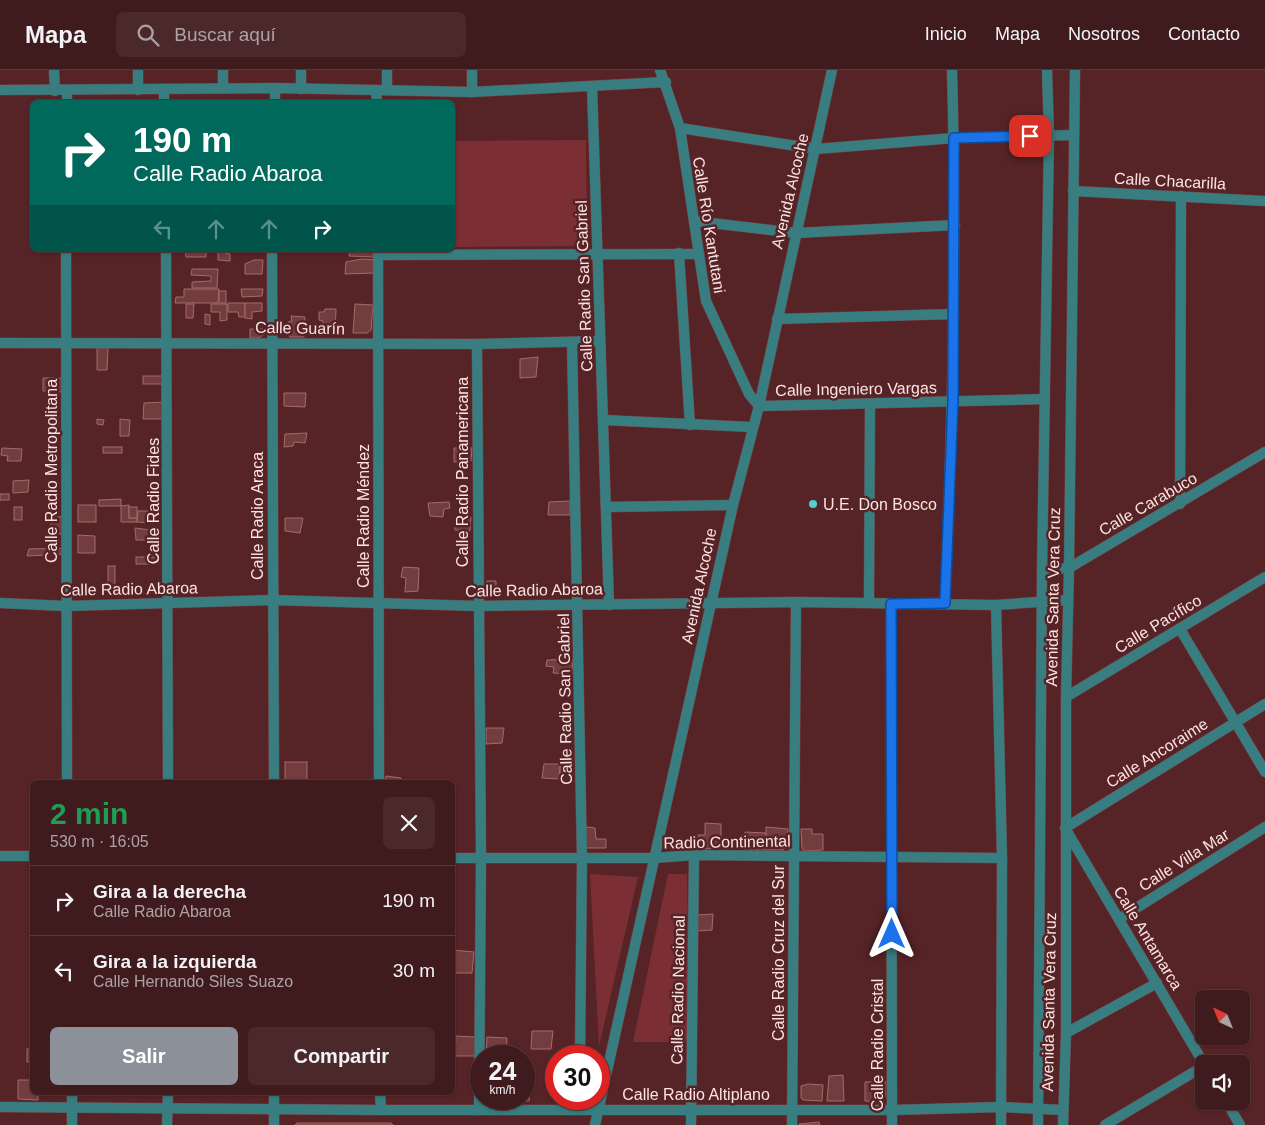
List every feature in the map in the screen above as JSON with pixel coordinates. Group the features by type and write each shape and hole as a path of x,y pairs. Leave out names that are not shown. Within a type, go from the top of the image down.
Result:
{"street":[{"path":"54,70 55,91"},
{"path":"138,70 138,90"},
{"path":"222,70 223,88"},
{"path":"301,70 301,89"},
{"path":"378,100 387,70"},
{"path":"472,70 472,92"},
{"name":"Calle Río Kantutani","path":"660,70 666,82 680,128 687,186 706,302 749,394 759,406"},
{"name":"Avenida Alcoche","path":"610,1055 733,505 751,428 759,406 832,70"},
{"path":"945,603 953,401 955,224 952,70"},
{"name":"Avenida Santa Vera Cruz","path":"1038,1125 1042,570 1049,135 1047,70"},
{"name":"Avenida Santa Vera Cruz","path":"1063,1125 1066,1033 1066,697 1075,70"},
{"path":"0,90 275,88 472,92 666,82"},
{"name":"Calle Radio San Gabriel","path":"592,86 599,342 604,420 610,605"},
{"path":"274,100 275,88"},
{"path":"164,89 164,100"},
{"path":"67,91 67,100"},
{"path":"680,128 816,149 954,138 1074,135"},
{"name":"Calle Chacarilla","path":"1073,191 1265,201"},
{"path":"1180,504 1181,196"},
{"path":"694,221 796,233 955,224"},
{"name":"Calle Radio Metropolitana","path":"66,252 66,780"},
{"name":"Calle Radio Fides","path":"166,252 168,344 168,780"},
{"name":"Calle Radio Araca","path":"272,252 274,780"},
{"path":"378,252 699,254"},
{"name":"Calle Radio Méndez","path":"378,252 379,780"},
{"path":"679,253 690,425"},
{"path":"777,318 954,314"},
{"name":"Calle Radio San Gabriel","path":"572,342 579,605 582,858 580,1045"},
{"name":"Calle Guarín","path":"0,343 477,344 599,342"},
{"name":"Calle Radio Panamericana","path":"477,344 481,858 480,1045"},
{"name":"Calle Ingeniero Vargas","path":"759,406 1045,399"},
{"path":"869,602 870,404"},
{"path":"604,420 751,428"},
{"name":"Calle Carabuco","path":"1042,570 1069,568 1265,452"},
{"path":"606,507 733,505"},
{"name":"Calle Pacífico","path":"1066,697 1265,577"},
{"name":"Calle Radio Abaroa","path":"0,603 66,606 272,600 378,605 478,606 711,602 869,602 996,605 1068,600"},
{"name":"Calle Radio Cruz del Sur","path":"792,1125 796,602"},
{"name":"Calle Radio Cristal","path":"891,604 892,1125"},
{"path":"996,605 1002,858 1001,1125"},
{"path":"1180,629 1265,772"},
{"name":"Calle Ancoraime","path":"1066,828 1265,704"},
{"name":"Calle Villa Mar","path":"1119,918 1265,827"},
{"name":"Calle Antamarca","path":"1066,828 1198,1055"},
{"name":"Radio Continental","path":"455,858 654,858 694,855 1002,858"},
{"name":"Calle Radio Nacional","path":"691,1125 694,855"},
{"path":"0,856 30,856"},
{"path":"1066,1033 1157,983"},
{"path":"1105,1125 1195,1070"},
{"path":"72,1095 72,1125"},
{"path":"168,1095 168,1125"},
{"path":"274,1095 274,1125"},
{"path":"380,1095 381,1110"},
{"name":"Calle Radio Altiplano","path":"0,1107 470,1110"},
{"name":"Calle Radio Altiplano","path":"610,1109 792,1108 892,1110 1001,1107 1063,1110"},
{"path":"595,1125 598,1110"},
{"path":"1231,1110 1240,1125"}],"shaded area":[{"path":"586,140 587,246 455,247 455,141"},
{"path":"590,874 638,877 599,1045"},
{"path":"668,874 687,874 690,1042 633,1042"}],"building":[{"path":"185,252 206,252 206,257 186,257"},
{"path":"218,252 230,254 230,261 218,260"},
{"path":"350,252 373,252 373,257 349,256"},
{"path":"362,259 374,260 373,273 345,274 346,262"},
{"path":"254,260 263,260 262,274 245,274 245,264"},
{"path":"192,269 218,269 217,288 192,288 192,282 211,281 211,276 191,275"},
{"path":"184,289 219,289 218,303 175,303 176,297 184,297"},
{"path":"241,289 263,289 262,296 242,297"},
{"path":"219,291 226,291 226,303 219,303"},
{"path":"228,303 245,303 245,317 239,317 238,312 228,312"},
{"path":"245,303 262,303 262,311 252,312 252,319 245,318"},
{"path":"186,304 194,304 193,318 186,318"},
{"path":"211,304 227,304 227,320 220,321 220,312 211,312"},
{"path":"355,304 373,305 371,330 367,333 353,333"},
{"path":"325,309 336,309 335,334 323,334 323,321 319,320 319,312 324,312"},
{"path":"205,314 210,315 210,325 205,324"},
{"path":"291,316 305,317 304,337 290,337 287,334 288,322 292,321"},
{"path":"250,329 263,329 263,335 259,338 250,338"},
{"path":"97,348 108,348 107,370 97,370"},
{"path":"538,357 536,377 520,378 520,359"},
{"path":"143,376 164,376 164,384 143,384"},
{"path":"43,378 64,378 64,392 43,391"},
{"path":"284,393 306,393 305,407 284,406"},
{"path":"165,402 164,419 143,419 144,403"},
{"path":"97,419 104,420 103,425 97,424"},
{"path":"120,419 130,420 129,436 120,436"},
{"path":"307,433 305,443 294,442 293,446 284,447 285,434"},
{"path":"103,447 122,447 122,453 103,453"},
{"path":"2,448 22,449 21,461 7,461 8,456 1,455"},
{"path":"454,448 472,448 471,461 454,462"},
{"path":"29,480 28,492 13,493 13,481"},
{"path":"0,494 9,494 9,500 0,500"},
{"path":"121,499 121,506 99,506 99,500"},
{"path":"570,501 570,515 548,515 549,502"},
{"path":"449,502 450,508 444,509 443,517 430,516 428,503"},
{"path":"78,505 96,505 96,522 78,522"},
{"path":"129,505 129,518 137,518 137,522 121,522 121,506"},
{"path":"14,507 22,507 22,520 14,520"},
{"path":"129,507 137,507 137,518 129,518"},
{"path":"138,511 148,511 147,523 137,522"},
{"path":"66,516 66,534 51,534 51,518"},
{"path":"455,517 471,517 470,531 455,530"},
{"path":"285,518 303,518 300,533 285,531"},
{"path":"135,528 151,530 151,540 136,540"},
{"path":"78,535 95,536 95,553 78,553"},
{"path":"65,548 65,554 27,556 29,549"},
{"path":"136,557 158,557 158,564 136,564"},
{"path":"108,566 115,566 115,586 108,586"},
{"path":"403,567 419,568 418,591 405,592 406,578 401,577"},
{"path":"487,581 496,581 496,594 489,594 486,590"},
{"path":"573,659 572,674 553,673 554,667 546,666 547,660"},
{"path":"486,728 504,728 502,743 486,744"},
{"path":"560,761 573,761 572,776 561,776"},
{"path":"285,762 307,762 307,780 285,780"},
{"path":"544,764 560,764 559,779 542,778"},
{"path":"386,776 401,778 400,780 385,780"},
{"path":"705,823 721,824 721,848 702,849 699,846 698,835 705,835"},
{"path":"587,827 595,828 596,839 606,839 606,848 587,848 584,841"},
{"path":"766,827 788,829 787,846 783,850 766,850"},
{"path":"801,829 812,829 812,834 823,834 823,850 805,851 802,849"},
{"path":"745,832 766,833 766,850 745,850"},
{"path":"713,914 712,930 697,931 697,915"},
{"path":"455,950 474,952 472,973 455,973"},
{"path":"532,1031 553,1031 551,1045 545,1045 545,1049 535,1049 535,1045 531,1045"},
{"path":"456,1036 475,1037 475,1045 470,1045 470,1056 455,1056"},
{"path":"487,1037 507,1038 507,1045 487,1045"},
{"path":"27,1049 30,1049 30,1062 27,1062"},
{"path":"843,1075 844,1101 827,1101 829,1076"},
{"path":"18,1080 30,1080 30,1095 38,1095 38,1100 18,1099"},
{"path":"865,1082 886,1082 885,1098 877,1102 865,1101"},
{"path":"808,1084 823,1085 822,1101 803,1100 801,1098 801,1086"},
{"path":"819,1122 820,1125 799,1125 799,1124"},
{"path":"297,1123 391,1123 393,1125 295,1125"}],"place":[{"name":"U.E. Don Bosco","path":"813,504"}],"route":[{"path":"892,934 891,604 945,603 953,401 954,138 1030,136"}]}
